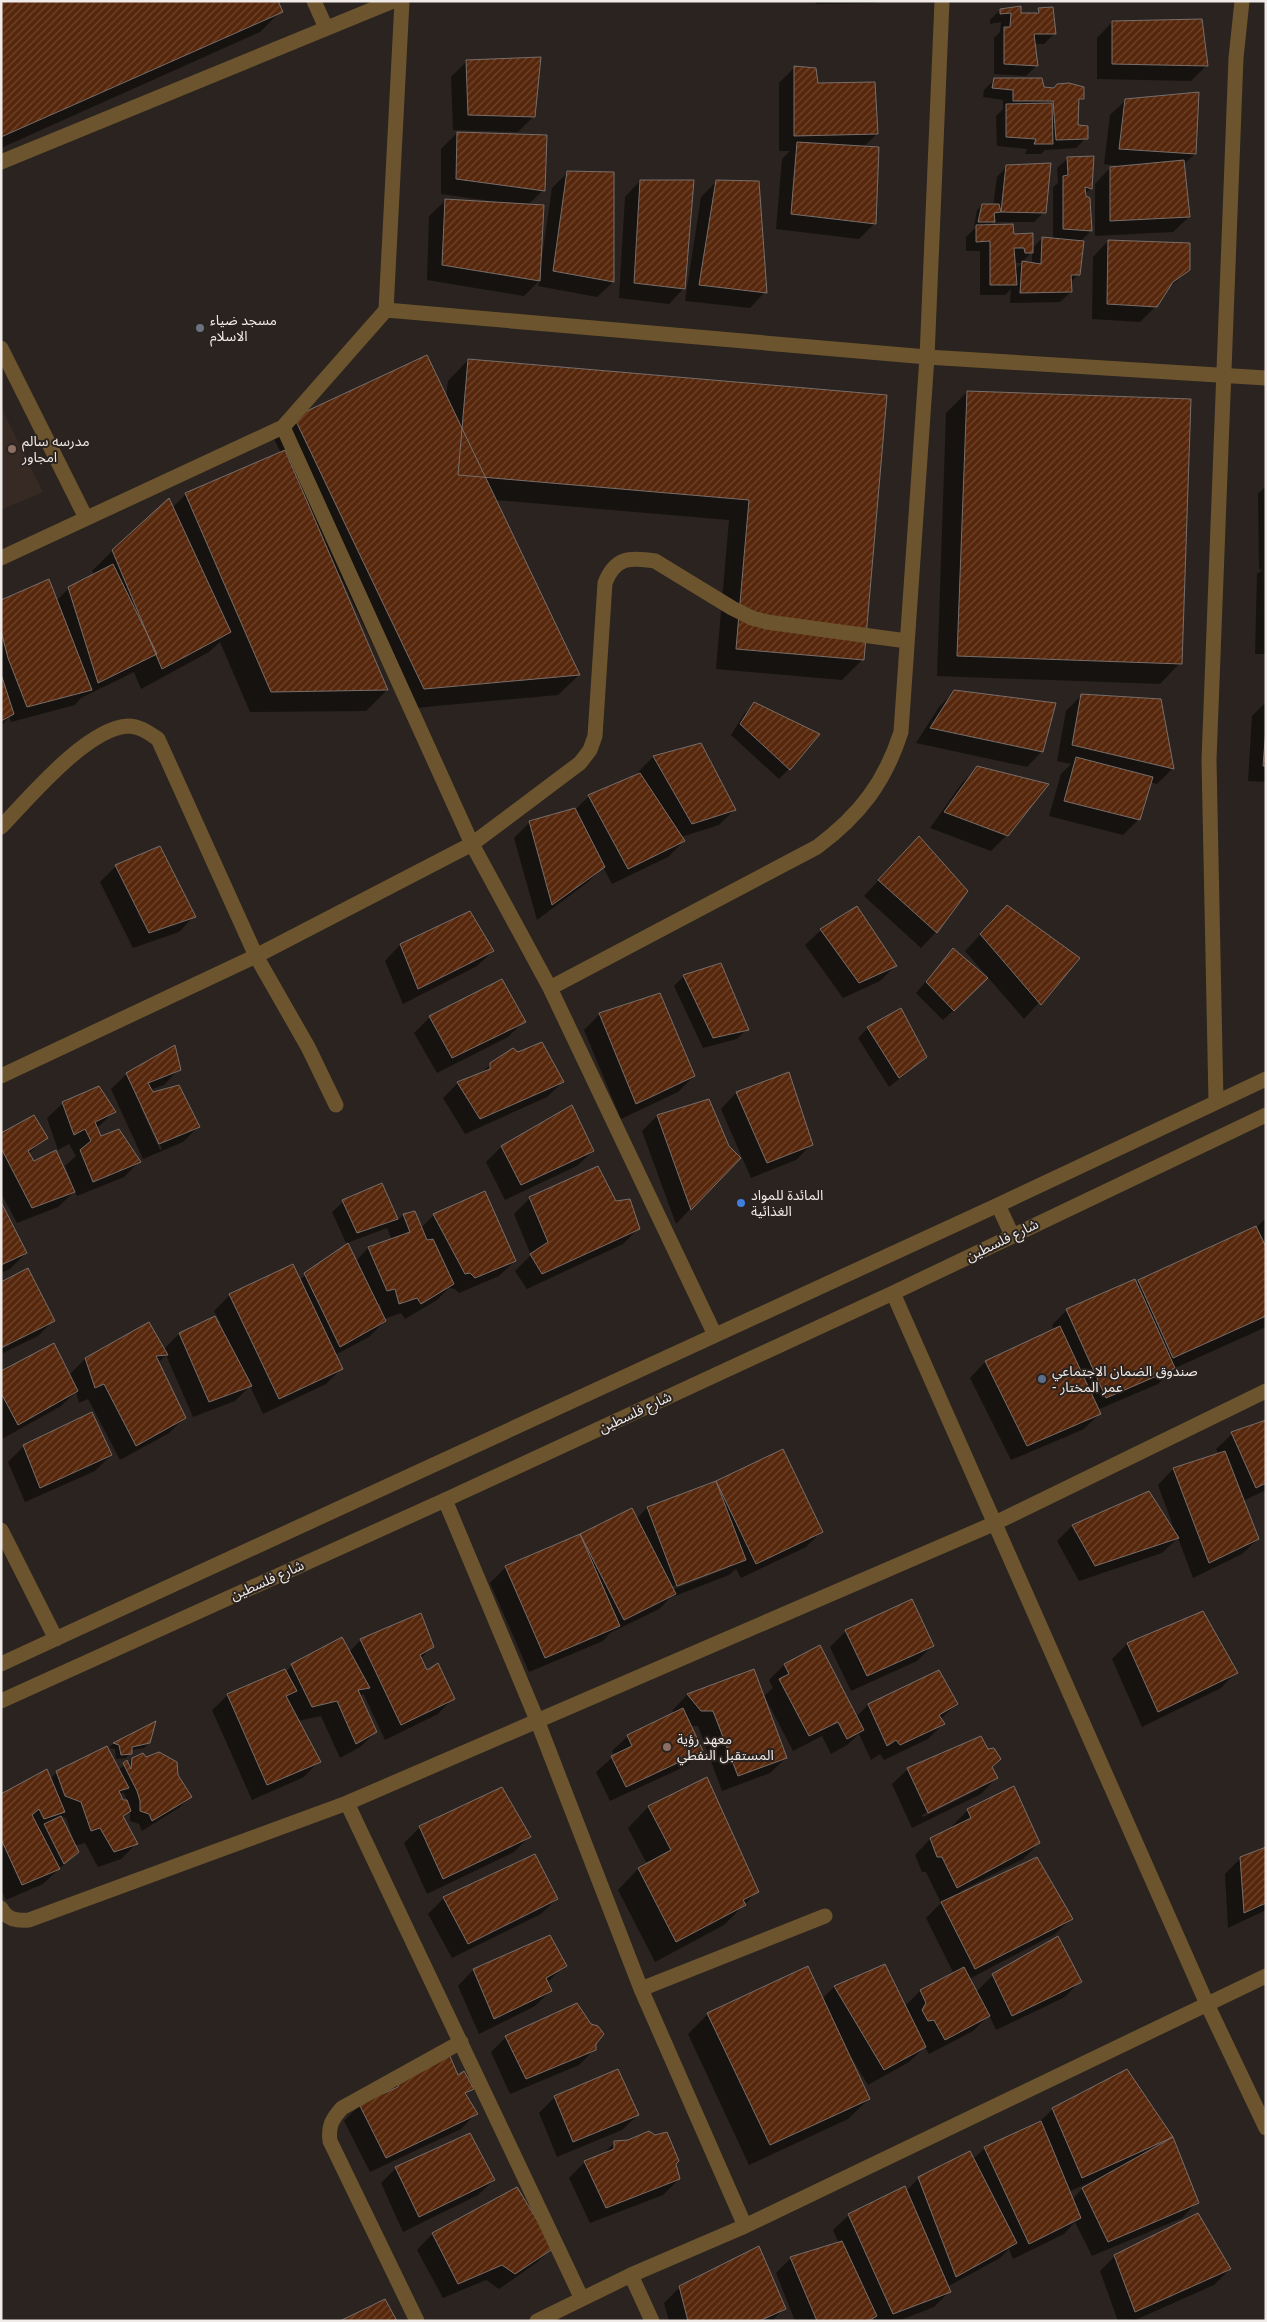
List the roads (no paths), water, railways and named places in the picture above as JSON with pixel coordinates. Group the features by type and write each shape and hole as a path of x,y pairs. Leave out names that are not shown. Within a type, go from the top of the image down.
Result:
{"street":[{"path":"314,1 326,28"},
{"path":"1,162 393,1"},
{"path":"1,558 283,427 386,310 402,1"},
{"path":"550,988 817,847 840,830 881,782 893,755 901,732 927,357 942,1"},
{"path":"1216,1102 1209,760 1236,58 1242,1"},
{"path":"386,310 927,357 1224,377 1266,378"},
{"path":"1,348 86,518"},
{"path":"283,427 472,844 550,988 715,1335"},
{"path":"1,1076 256,956 472,844 580,763 590,750 596,736 604,583 608,573 621,562 639,558 655,561 743,614 767,622 907,641"},
{"path":"1,826 56,770 94,738 115,728 129,726 144,730 158,739 256,956 308,1047 336,1105"},
{"path":"1,1664 998,1205 1266,1079"},
{"name":"شارع فلسطين","path":"1,1701 445,1500 893,1293 1266,1115"},
{"path":"998,1205 1012,1235"},
{"path":"893,1293 1207,2004 1266,2128"},
{"path":"1,1908 4,1914 11,1920 29,1920 347,1803 994,1524 1266,1391"},
{"path":"445,1500 537,1720 641,1990 745,2226"},
{"path":"1,1530 56,1639"},
{"path":"347,1803 582,2299"},
{"path":"641,1990 826,1916"},
{"path":"537,2321 631,2275 745,2226 1266,1976"},
{"path":"417,2321 330,2141 328,2129 333,2117 342,2108 461,2042"},
{"path":"631,2275 652,2321"}],"place":[{"name":"مسجد ضياء الاسلام","path":"200,328"},
{"name":"مدرسه سالم امجاور","path":"12,449"},
{"name":"المائدة للمواد الغذائية","path":"741,1203"},
{"name":"صندوق الضمان الاجتماعي - عمر المختار","path":"1042,1379"},
{"name":"معهد رؤية المستقبل النفطي","path":"667,1747"}]}
